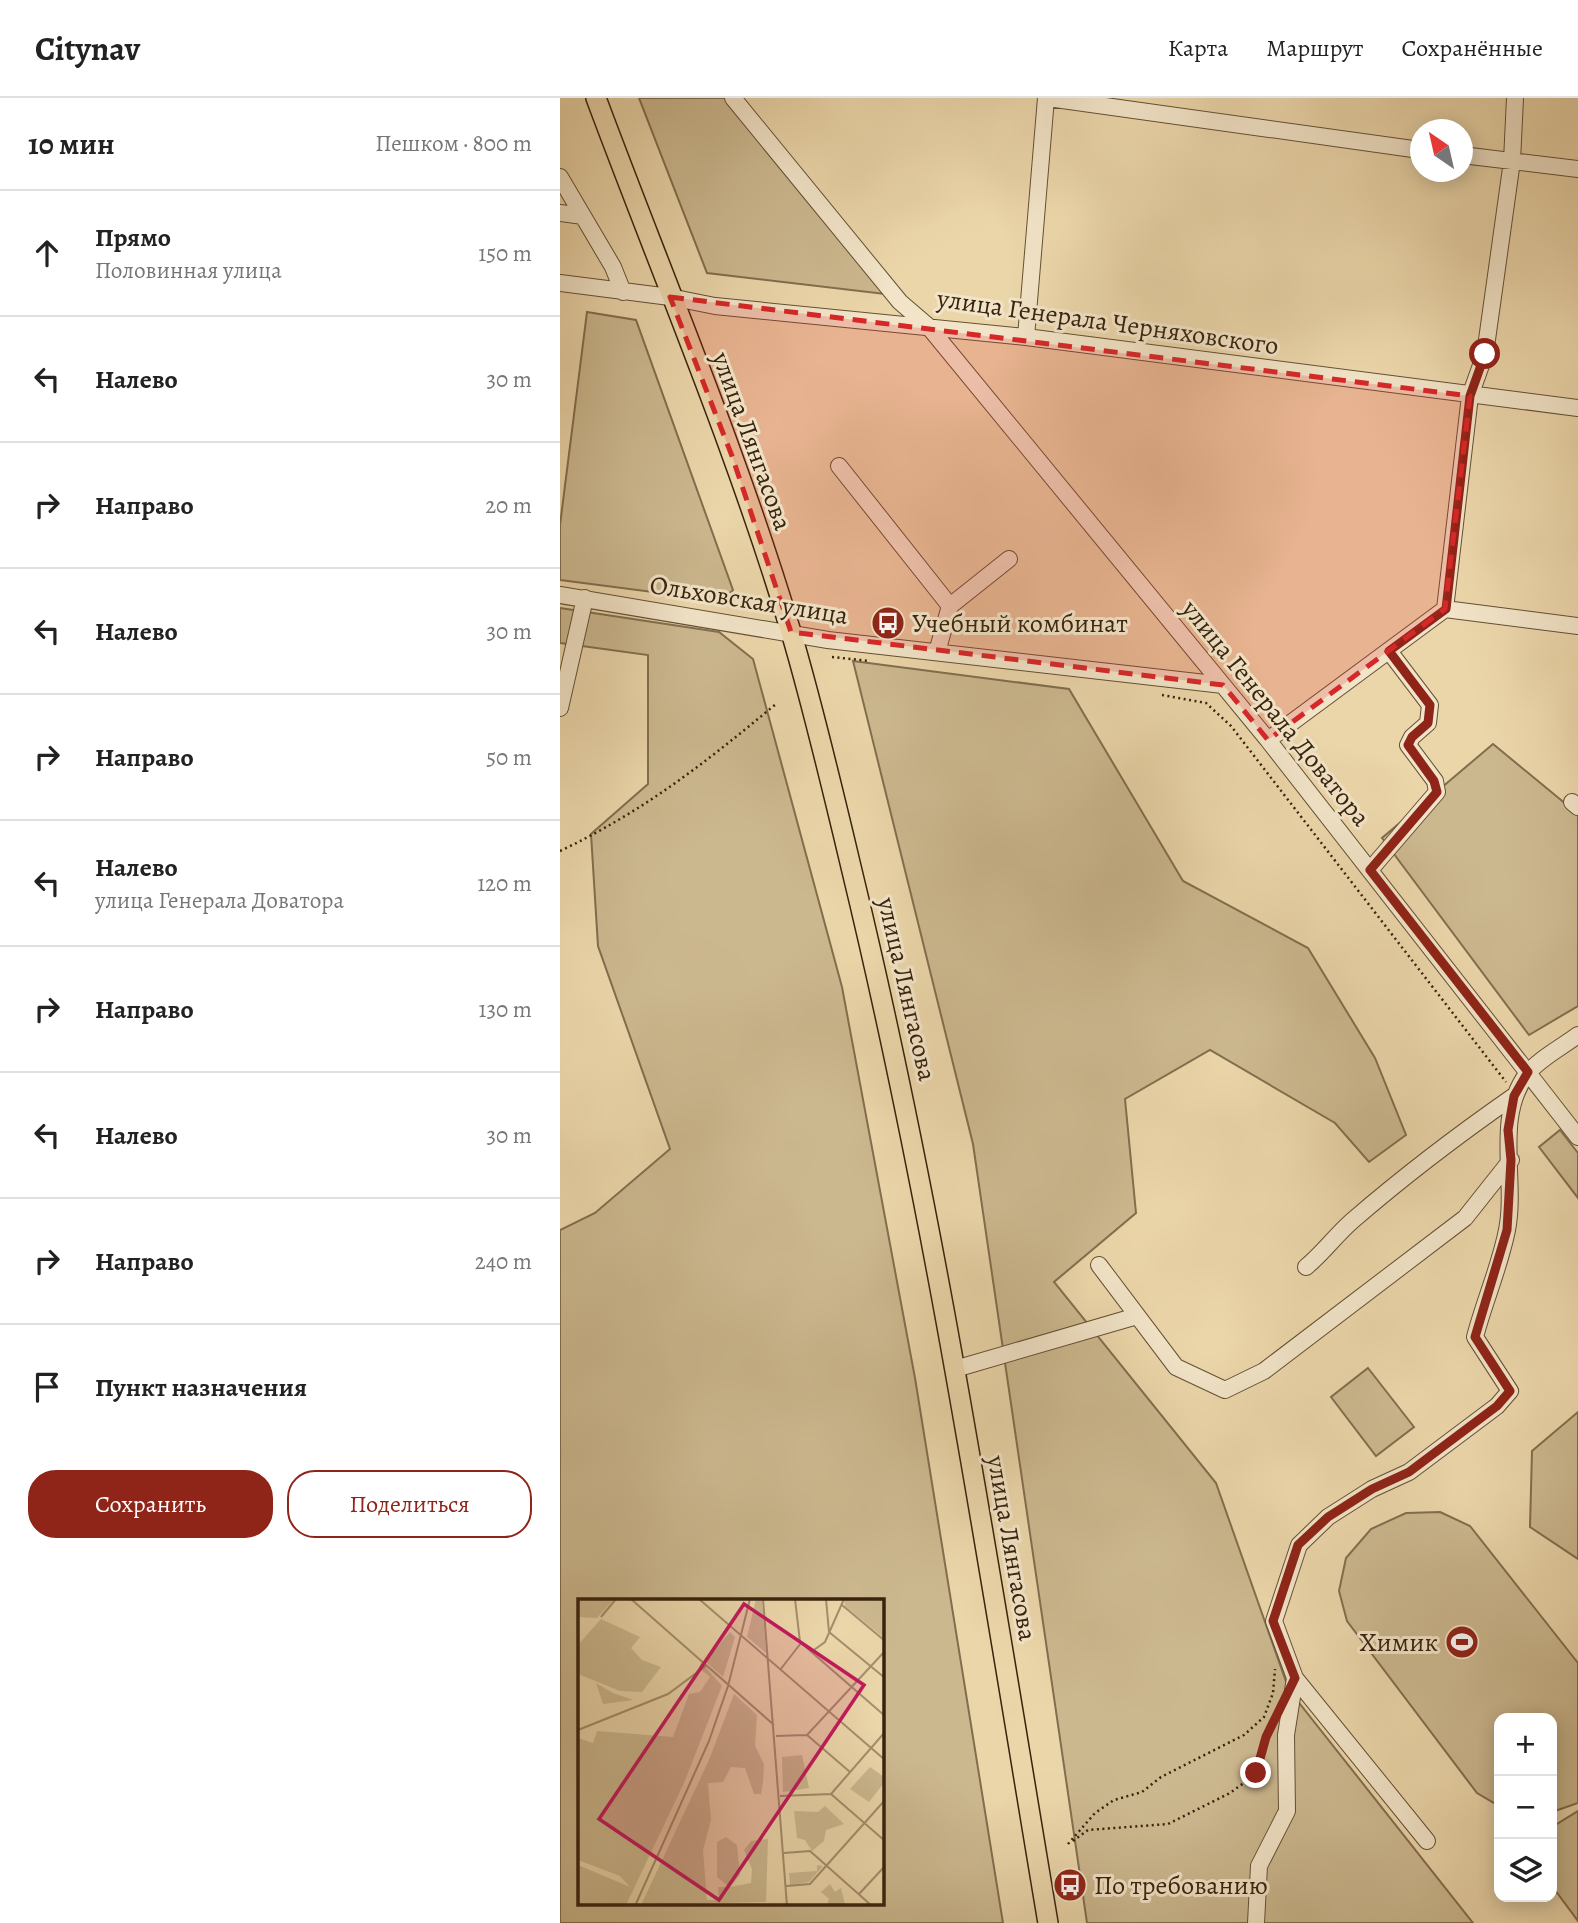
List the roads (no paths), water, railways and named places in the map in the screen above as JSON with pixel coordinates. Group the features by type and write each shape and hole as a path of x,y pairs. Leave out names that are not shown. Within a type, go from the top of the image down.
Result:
{"main road":[{"name":"улица Лянгасова","path":"596,98 732,456 791,632 891,1030 934,1241 1048,1923"}],"street":[{"name":"улица Генерала Черняховского","path":"733,98 900,302 928,326 1578,408"},
{"path":"1026,337 1047,98 1142,104 1410,148"},
{"path":"1446,609 1470,396 1485,354 1512,161 1516,98"},
{"path":"1473,156 1578,169"},
{"path":"560,177 623,292"},
{"path":"560,213 583,216"},
{"path":"560,283 670,297 715,306 928,326"},
{"name":"улица Генерала Доватора","path":"928,326 1268,740 1578,1137"},
{"path":"839,466 950,606"},
{"path":"937,652 950,606 1009,559"},
{"name":"Ольховская улица","path":"560,595 937,652 1223,685"},
{"path":"560,708 586,598"},
{"path":"1268,740 1446,609 1578,626"},
{"path":"1370,870 1437,792 1434,781 1408,745 1412,737 1428,723 1430,705 1389,651"},
{"path":"1427,1841 1295,1678 1273,1621 1298,1545 1328,1517 1372,1489 1409,1472 1497,1406 1510,1391 1475,1337 1507,1230 1511,1160 1508,1130 1514,1096 1528,1072 1578,1035"},
{"path":"1306,1267 1329,1248 1348,1224 1445,1144 1514,1096"},
{"path":"1099,1265 1176,1367 1225,1391 1264,1371 1465,1218 1511,1160"},
{"path":"955,1369 1137,1315"},
{"path":"1256,1923 1259,1866 1287,1811 1286,1735 1295,1678"}],"place":[{"name":"Учебный комбинат","path":"888,623"},
{"name":"Химик","path":"1462,1642"},
{"name":"По требованию","path":"1070,1885"}]}
